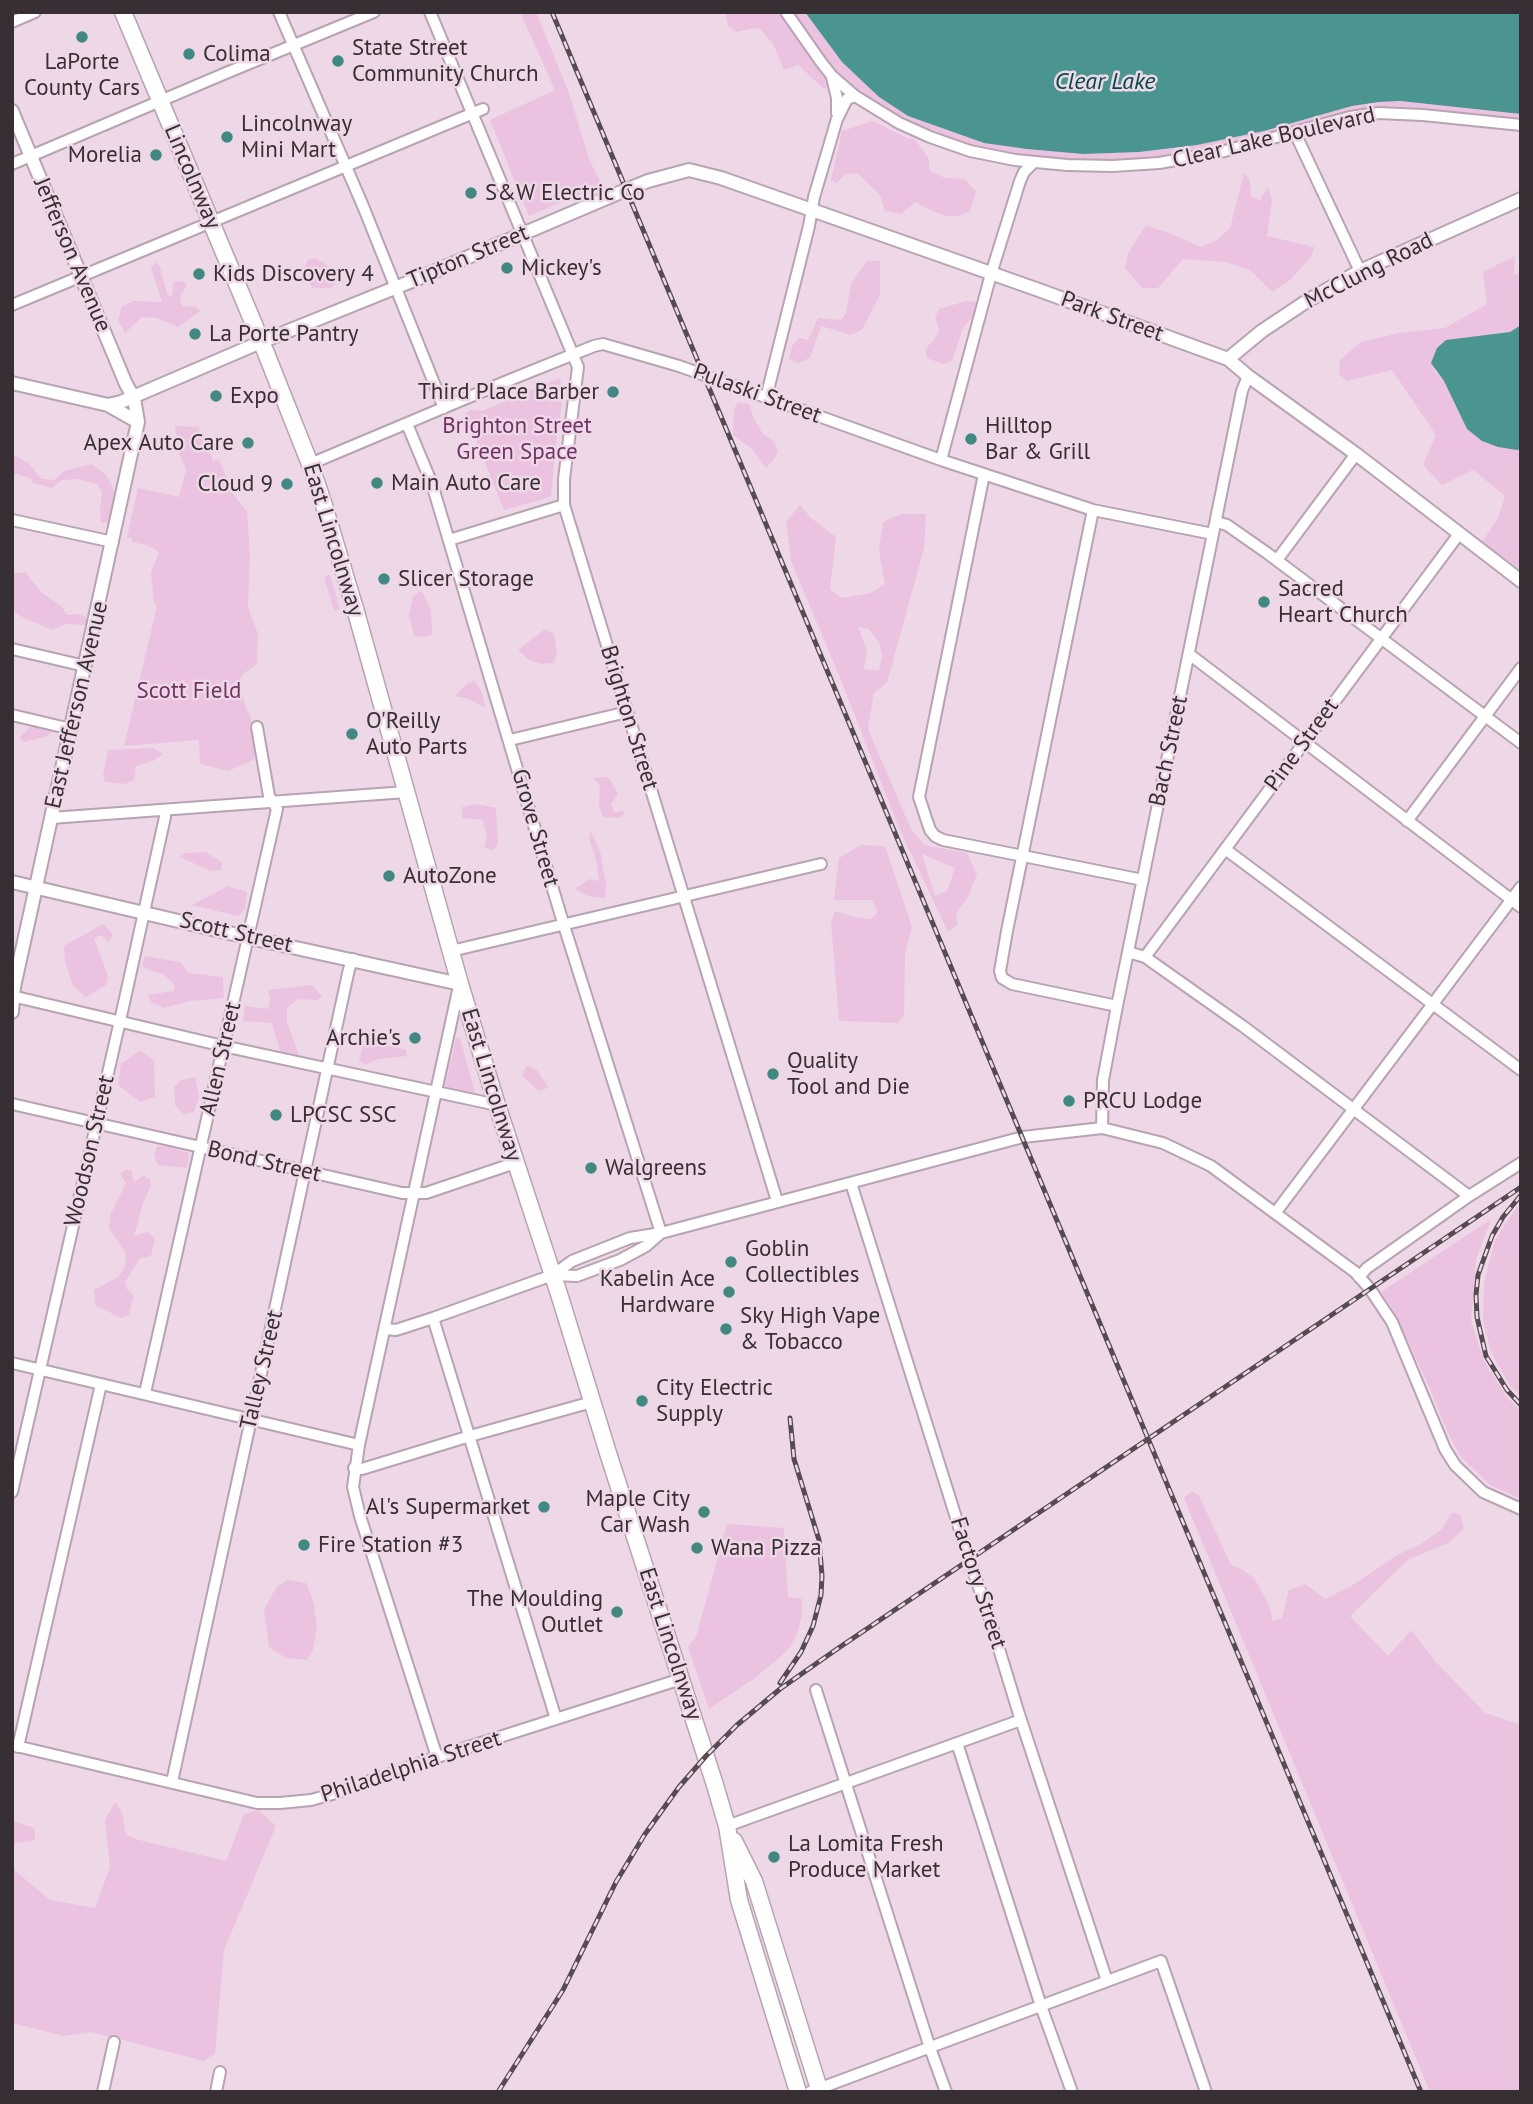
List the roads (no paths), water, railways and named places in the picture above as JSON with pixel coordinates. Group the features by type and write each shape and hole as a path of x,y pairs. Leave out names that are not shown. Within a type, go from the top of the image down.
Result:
{"main road":[{"name":"Lincolnway","path":"123,12 261,342"},
{"name":"East Lincolnway","path":"261,342 310,464 334,534 496,1105 553,1275 727,1826 739,1900 798,2092"},
{"name":"East Lincolnway","path":"727,1826 754,1881 816,2091"}],"street":[{"path":"12,22 35,12"},
{"path":"279,12 444,408"},
{"path":"12,164 374,12"},
{"name":"Brighton Street","path":"430,12 477,111 522,234 578,367 564,479 564,505 777,1201"},
{"name":"Clear Lake Boulevard","path":"786,12 832,76 855,96 899,123 970,150 1034,163 1113,166 1194,158 1350,117 1377,113 1521,125"},
{"path":"766,398 836,119 837,98 832,76"},
{"path":"836,119 846,99 855,96"},
{"name":"Jefferson Avenue","path":"12,111 134,398"},
{"path":"12,305 477,111"},
{"path":"1295,133 1360,271"},
{"path":"941,460 991,274 1020,181 1015,160"},
{"path":"1020,181 1034,163"},
{"name":"Park Street","path":"648,181 689,170 702,172 1228,359 1521,580"},
{"name":"Tipton Street","path":"107,405 134,398 261,342 648,181"},
{"name":"McClung Road","path":"1228,359 1262,331 1307,301 1360,271 1521,199"},
{"name":"Pulaski Street","path":"310,464 603,344 679,366 941,460 1093,510 1213,534"},
{"name":"Bach Street","path":"1102,1128 1103,1080 1117,1006 1242,391 1248,376"},
{"path":"12,383 107,405 138,422"},
{"name":"East Jefferson Avenue","path":"12,1012 14,987 138,422 134,398"},
{"name":"Grove Street","path":"407,424 432,484 564,924 661,1233"},
{"path":"1277,561 1356,454"},
{"path":"984,474 919,797 930,830 934,836 1022,857 1143,880"},
{"path":"449,540 564,505"},
{"path":"1093,510 1001,964 1002,978 1012,985 1117,1006"},
{"path":"12,520 113,542"},
{"path":"1216,522 1227,524 1521,743"},
{"name":"Pine Street","path":"1145,957 1459,534"},
{"path":"12,649 85,666"},
{"path":"1189,654 1521,907"},
{"path":"1407,821 1521,668"},
{"path":"510,740 627,712"},
{"path":"12,715 71,729"},
{"name":"Allen Street","path":"145,1393 276,809 269,796 257,727"},
{"path":"51,818 407,792"},
{"name":"Woodson Street","path":"12,1492 120,1021 165,810"},
{"path":"1225,849 1521,1070"},
{"path":"451,951 821,864"},
{"name":"Scott Street","path":"12,881 460,984"},
{"path":"1276,1212 1521,887"},
{"path":"1128,952 1145,957 1246,1028 1469,1196"},
{"name":"Talley Street","path":"172,1782 353,959"},
{"path":"437,1757 353,1487 354,1468 460,984"},
{"path":"13,996 223,1046 496,1105"},
{"name":"Bond Street","path":"12,1104 402,1193 437,1189 515,1163"},
{"path":"385,1329 396,1330 553,1275 572,1261 630,1238 661,1233 973,1152 1008,1147 1056,1133 1102,1128 1163,1143 1198,1158 1276,1212 1359,1277 1392,1322 1445,1449 1455,1465 1483,1492 1521,1509"},
{"path":"1359,1277 1367,1268 1469,1196 1521,1163"},
{"name":"Factory Street","path":"851,1183 1021,1720 1107,1981"},
{"path":"553,1275 577,1276 620,1260 646,1246 661,1233"},
{"path":"433,1318 556,1719"},
{"path":"12,1363 359,1445"},
{"path":"15,1746 101,1384"},
{"path":"354,1468 362,1469 592,1402"},
{"name":"Philadelphia Street","path":"15,1746 257,1803 311,1800 681,1679"},
{"path":"816,1690 946,2092"},
{"path":"727,1826 1021,1720"},
{"path":"957,1743 1041,2006 1072,2092"},
{"path":"816,2091 1161,1961 1206,2092"},
{"path":"103,2092 114,2042"},
{"path":"216,2092 220,2071"}],"water":[{"name":"Clear Lake","path":"805,12 1521,12 1521,114 1400,101 1379,102 1352,106 1264,131 1197,145 1139,152 1083,154 984,143 908,116 879,97 842,62"},
{"path":"1521,325 1521,449 1517,450 1482,441 1467,429 1444,381 1431,363 1437,348 1446,340 1510,332"}],"railway":[{"path":"552,12 1421,2092"},
{"path":"498,2092 563,1990 616,1882 645,1834 679,1787 737,1725 780,1689 837,1649 1521,1187"},
{"path":"1521,1195 1492,1236 1478,1275 1476,1295 1477,1317 1486,1356 1507,1390 1521,1405"},
{"path":"780,1683 801,1652 813,1626 821,1595 822,1576 819,1540 794,1459 790,1418"}],"place":[{"name":"LaPorte County Cars","path":"82,37"},
{"name":"Colima","path":"189,54"},
{"name":"State Street Community Church","path":"338,61"},
{"name":"Lincolnway Mini Mart","path":"227,137"},
{"name":"Morelia","path":"156,155"},
{"name":"S&W Electric Co","path":"471,193"},
{"name":"Mickey's","path":"507,268"},
{"name":"Kids Discovery 4","path":"199,274"},
{"name":"La Porte Pantry","path":"195,334"},
{"name":"Third Place Barber","path":"613,392"},
{"name":"Expo","path":"216,396"},
{"name":"Hilltop Bar & Grill","path":"971,439"},
{"name":"Apex Auto Care","path":"248,443"},
{"name":"Main Auto Care","path":"377,483"},
{"name":"Cloud 9","path":"287,484"},
{"name":"Slicer Storage","path":"384,579"},
{"name":"Sacred Heart Church","path":"1264,602"},
{"name":"O'Reilly Auto Parts","path":"352,734"},
{"name":"AutoZone","path":"389,876"},
{"name":"Archie's","path":"415,1038"},
{"name":"Quality Tool and Die","path":"773,1074"},
{"name":"PRCU Lodge","path":"1069,1101"},
{"name":"LPCSC SSC","path":"276,1115"},
{"name":"Walgreens","path":"591,1168"},
{"name":"Goblin Collectibles","path":"731,1262"},
{"name":"Kabelin Ace Hardware","path":"729,1292"},
{"name":"Sky High Vape & Tobacco","path":"726,1329"},
{"name":"City Electric Supply","path":"642,1401"},
{"name":"Al's Supermarket","path":"544,1507"},
{"name":"Maple City Car Wash","path":"704,1512"},
{"name":"Fire Station #3","path":"304,1545"},
{"name":"Wana Pizza","path":"697,1548"},
{"name":"The Moulding Outlet","path":"617,1612"},
{"name":"La Lomita Fresh Produce Market","path":"774,1857"}],"park label":[{"name":"Brighton Street Green Space","path":"517,439"},
{"name":"Scott Field","path":"189,691"}]}
